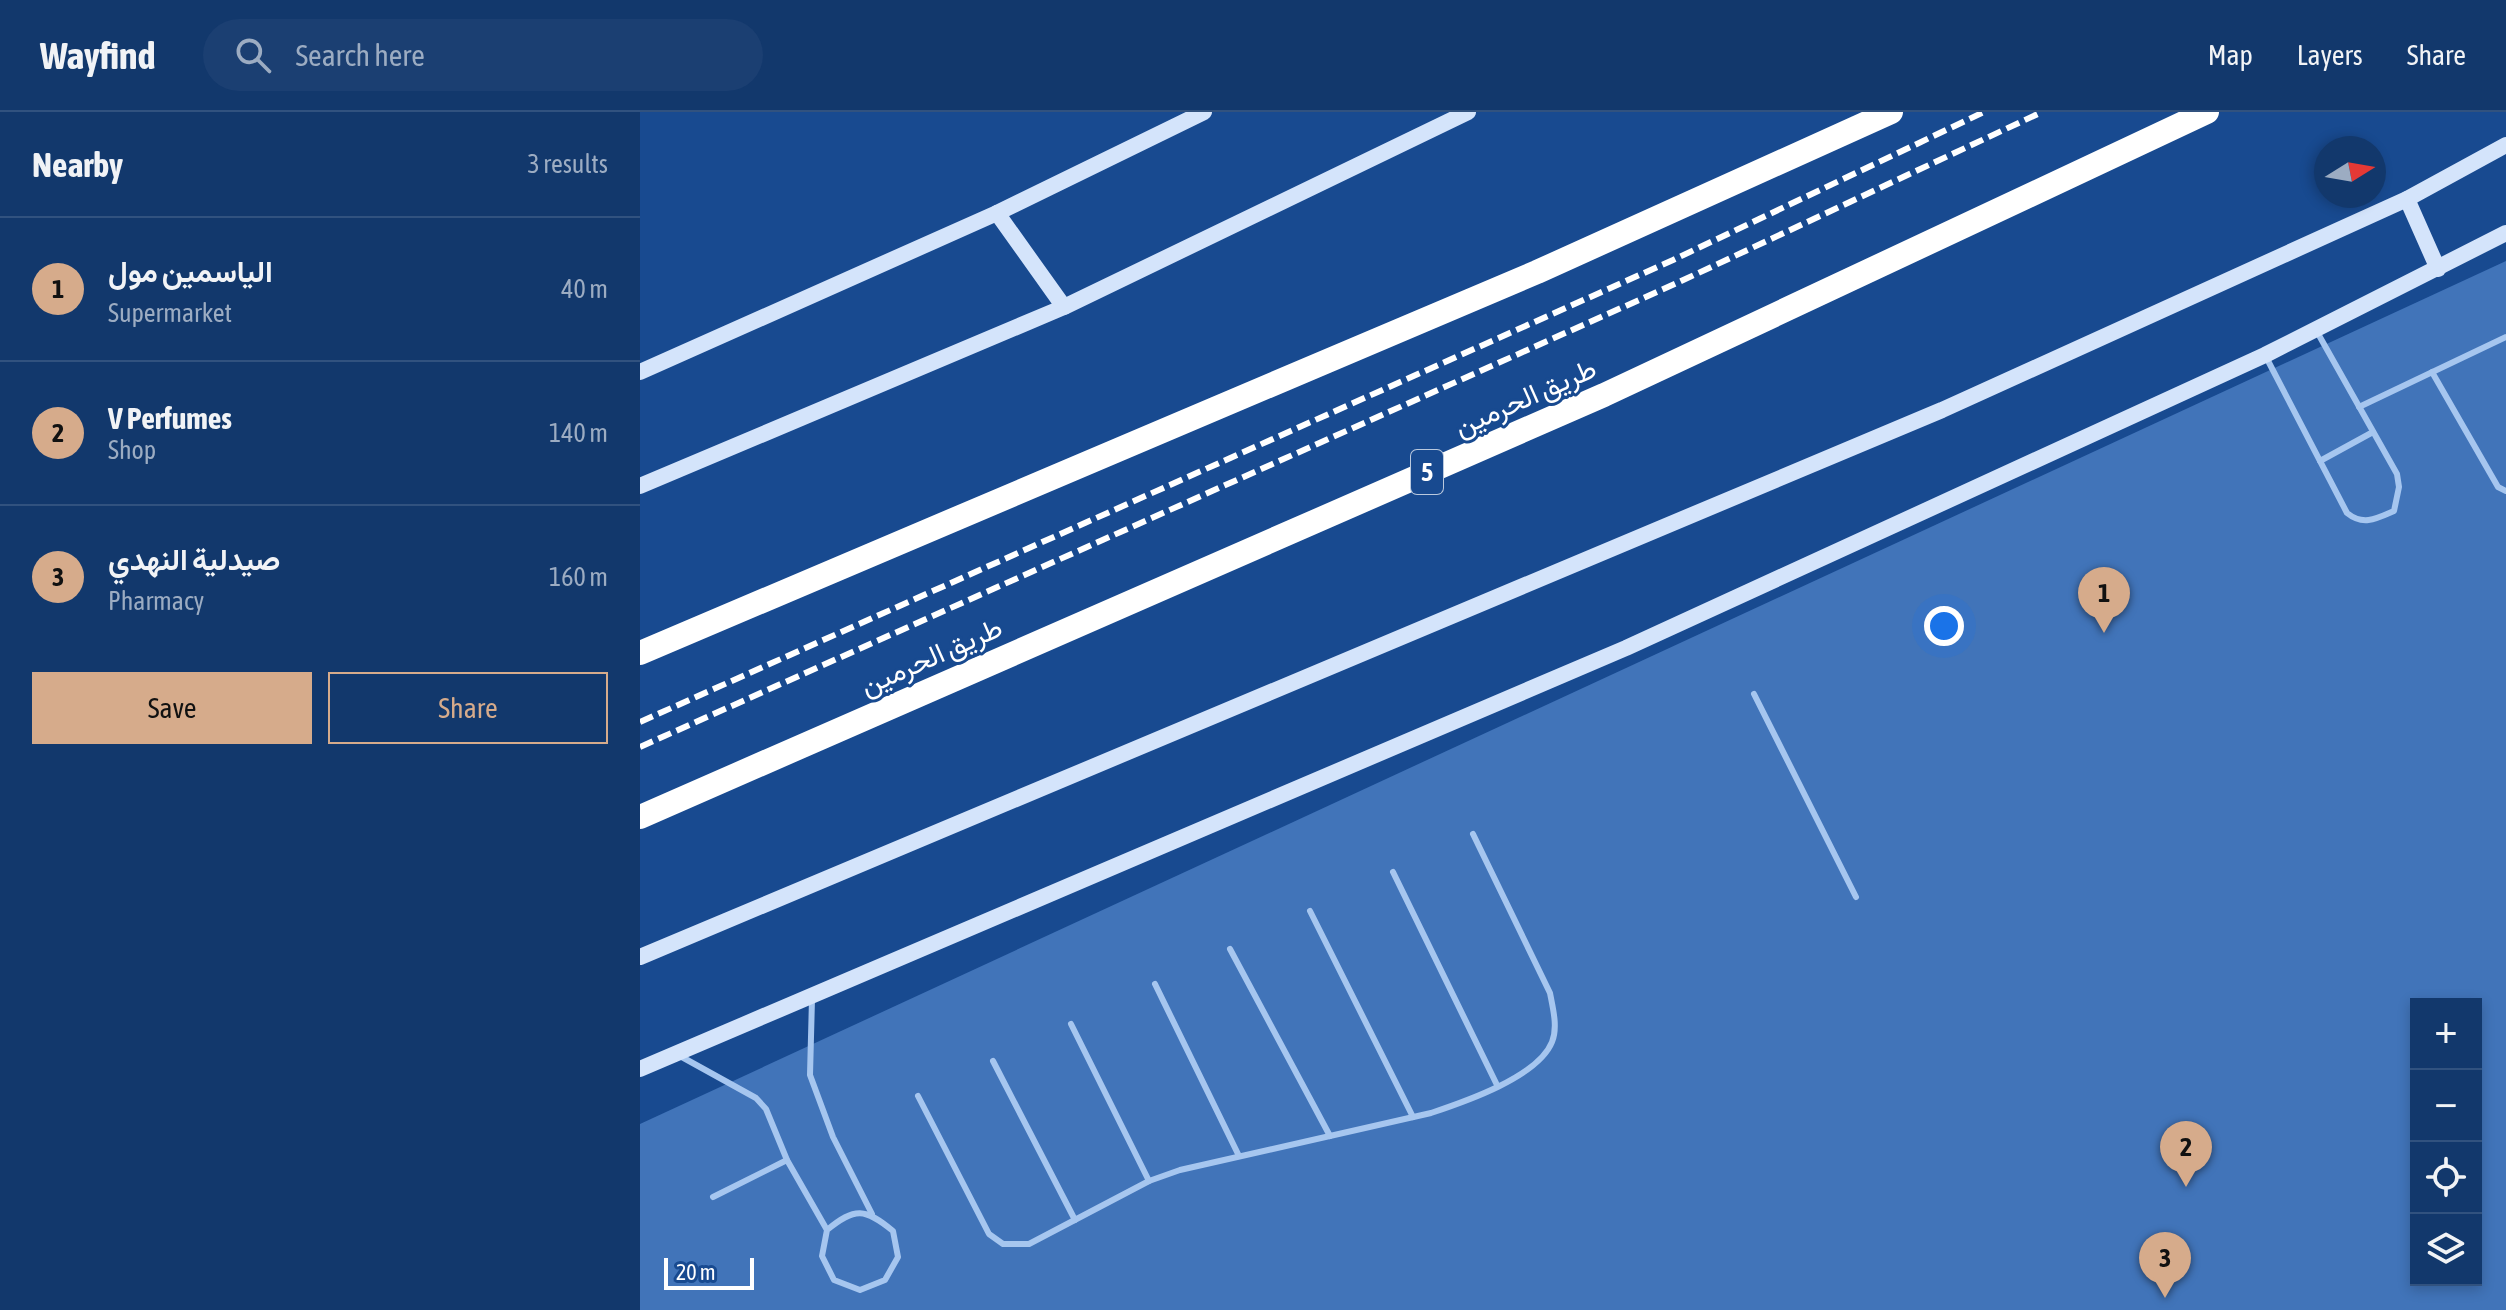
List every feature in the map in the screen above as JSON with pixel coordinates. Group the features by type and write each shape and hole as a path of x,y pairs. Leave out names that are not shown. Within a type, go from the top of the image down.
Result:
{"highway":[{"path":"640,653 1537,272 1891,112"},
{"name":"طريق الحرمين","path":"640,817 1604,395 2207,112"}],"street":[{"path":"640,372 997,213 1204,112"},
{"path":"640,486 1064,307 1468,112"},
{"path":"640,957 1942,410 2407,199 2506,145"},
{"path":"2407,199 2438,269"},
{"path":"997,213 1064,307"},
{"path":"640,1069 1626,648 2265,355 2506,233"}],"lane":[{"path":"2265,355 2347,513 2356,520 2373,520 2394,511 2399,487 2397,474 2316,330"},
{"path":"2359,407 2506,337"},
{"path":"2432,372 2498,487 2506,491"},
{"path":"2320,461 2373,432"},
{"path":"1754,694 1856,897"},
{"path":"918,1096 989,1234 1003,1244 1029,1244 1149,1181 1239,1156 1413,1117 1472,1099 1538,1062 1552,1042 1555,1018 1550,993 1473,834"},
{"path":"1393,872 1497,1085"},
{"path":"1310,911 1413,1117"},
{"path":"1230,949 1330,1136"},
{"path":"1155,984 1239,1156"},
{"path":"812,996 810,1075 833,1137 872,1214 893,1231 898,1257 885,1280 860,1290 834,1280 822,1256 827,1230 846,1214 872,1214"},
{"path":"1071,1024 1149,1181"},
{"path":"677,1054 756,1098 766,1109 787,1160 827,1230"},
{"path":"993,1061 1075,1220"},
{"path":"713,1197 787,1160"}],"building":[{"path":"2506,261 2506,1310 640,1310 640,1124"}],"railway":[{"path":"640,722 1673,260 1984,112"},
{"path":"640,747 1677,283 2042,112"}],"place":[{"name":"الياسمين مول","path":"2104,633"},
{"name":"V Perfumes","path":"2186,1187"},
{"name":"صيدلية النهدي","path":"2165,1298"}]}
